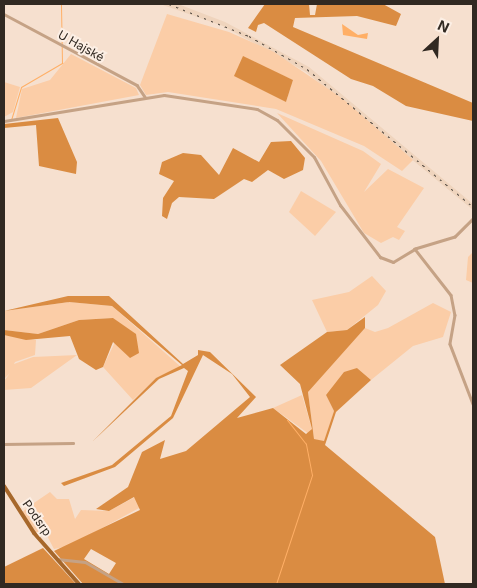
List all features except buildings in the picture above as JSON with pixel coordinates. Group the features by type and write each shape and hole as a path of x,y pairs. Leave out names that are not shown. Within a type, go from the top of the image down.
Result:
{"main road":[{"name":"Podsrp","path":"4,486 57,559 79,584"}],"street":[{"name":"U Hajské","path":"4,14 137,85 145,97"},
{"path":"4,120 145,97 179,95 267,113 314,157 340,205 380,257 393,262 415,249 455,237 473,219"},
{"path":"415,249 451,295 455,316 450,344 473,404"},
{"path":"4,444 73,443"},
{"path":"57,559 85,562 123,584"}],"shaded area":[{"path":"160,4 178,4 225,22 309,67 473,204 473,210 306,72 223,26"},
{"path":"265,4 309,4 310,15 315,15 317,4 383,4 401,14 396,26 357,16 295,18 293,27 473,103 473,121 406,106 373,86 351,79 264,23 258,25 256,32 248,28"},
{"path":"167,14 229,32 274,52 343,99 413,160 402,171 364,146 276,109 168,92 146,95 140,85","holes":["257,64 293,80 286,102"]},
{"path":"342,24 358,35 368,33 367,39 343,35"},
{"path":"71,54 136,88 139,95 16,118 22,89 50,80"},
{"path":"243,56 293,80 286,102 234,76"},
{"path":"4,82 20,87 13,112 4,117"},
{"path":"277,113 363,151 381,164 364,192 388,169 424,188 397,227 405,231 399,240 393,237 381,243 364,233 321,161"},
{"path":"58,118 77,162 76,174 39,166 36,125 4,128 4,124"},
{"path":"291,141 305,158 303,170 284,179 268,170 252,182 244,179 214,199 179,197 172,203 167,219 162,216 163,198 174,181 159,174 162,162 183,153 201,155 219,175 233,148 259,162 271,142"},
{"path":"301,191 336,212 315,236 289,212"},
{"path":"473,252 473,283 466,280 468,257"},
{"path":"372,276 386,291 378,305 347,330 327,332 312,300 349,292"},
{"path":"68,296 109,296 183,364 198,355 198,350 210,352 256,397 237,418 273,408 306,434 312,429 300,384 280,365 327,332 347,330 365,317 365,328 308,392 314,439 324,441 334,411 326,395 344,372 357,368 371,380 336,412 325,445 435,537 445,584 83,584 54,551 140,510 134,497 109,511 96,509 128,487 142,452 165,440 160,459 186,451 250,397 232,374 203,355 173,418 115,467 64,486 61,483 112,465 171,416 188,371 184,368 159,379 92,442 156,378 182,365 112,306 69,302 4,311","holes":["91,549 116,563 109,574 84,559"]},
{"path":"69,302 112,306 181,367 156,378 133,400 103,367 115,342 113,318 79,320 38,334 4,330 4,311"},
{"path":"433,303 451,312 443,337 413,346 371,380 357,368 326,395 334,411 324,442 314,439 308,392 318,377 365,328 375,332 388,328"},
{"path":"113,318 136,334 139,353 130,358 113,342 103,367 96,370 79,359 70,336 26,340 4,335 4,330 38,334 79,320"},
{"path":"4,335 36,340 35,355 14,364 33,357 77,355 31,388 4,390 4,381 10,373 4,379"},
{"path":"302,395 312,429 309,434 273,408"},
{"path":"50,492 57,499 69,499 75,519 81,510 109,511 135,497 141,507 69,546 54,549 31,505"},
{"path":"29,507 45,534 39,536 22,512"},
{"path":"43,548 76,584 4,584 4,567"}],"waterway":[{"path":"11,120 21,87 62,63 61,4"},
{"path":"276,584 312,475 306,444 287,420"}],"railway":[{"path":"169,4 249,36 307,69 473,207"}]}
